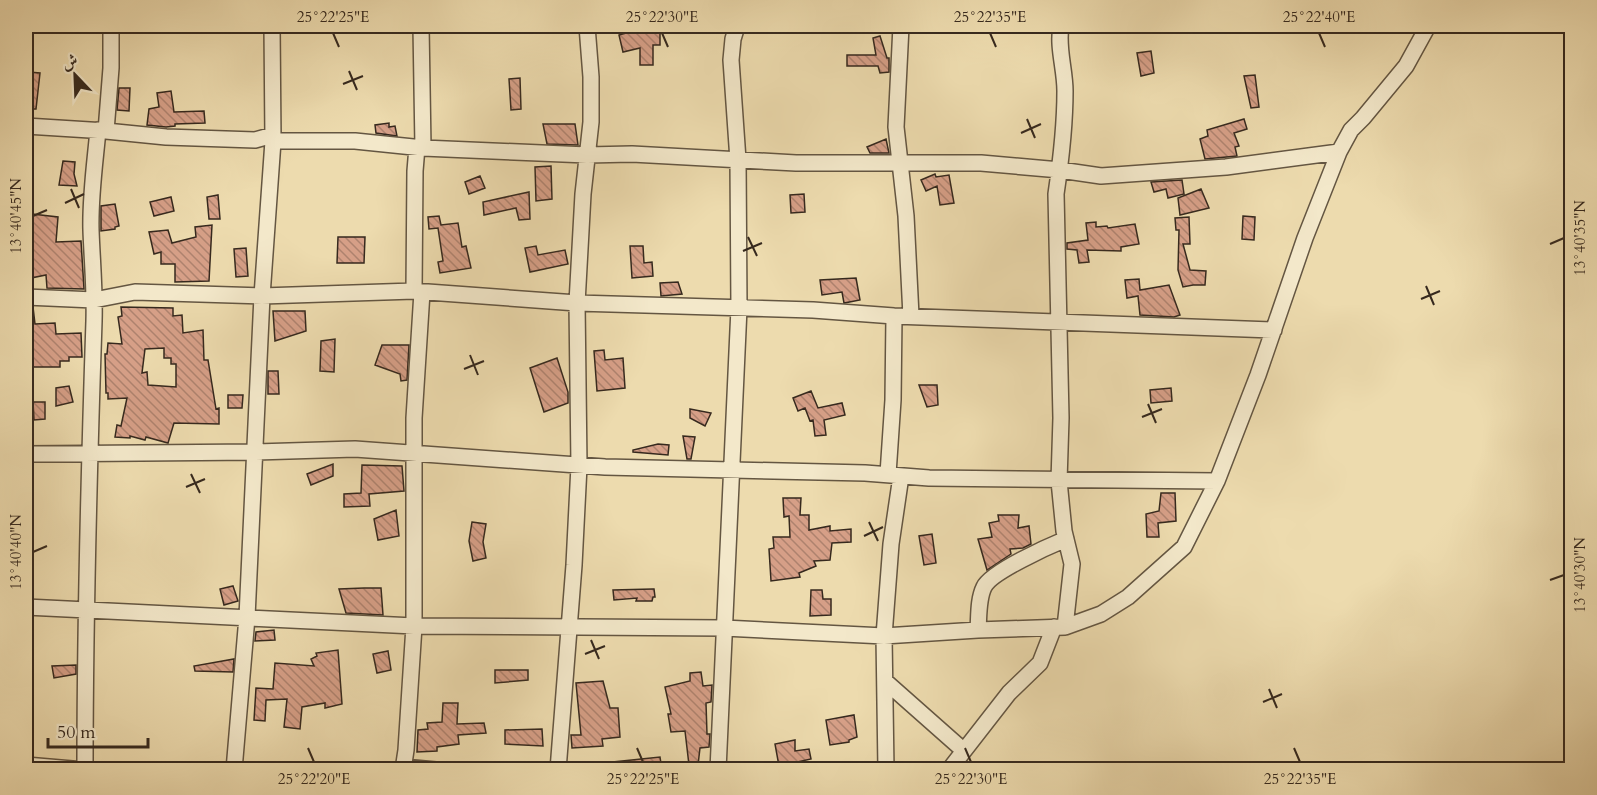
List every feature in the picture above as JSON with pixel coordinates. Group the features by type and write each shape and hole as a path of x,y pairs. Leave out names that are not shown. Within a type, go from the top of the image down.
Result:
{"street":[{"path":"26,765 84,770 94,300 92,191 111,68 111,26"},
{"path":"234,770 248,617 262,296 273,138 272,26"},
{"path":"421,26 420,147 415,171 418,291 414,454 414,626 403,768 436,770"},
{"path":"558,770 579,466 577,303 591,122 591,77 587,26"},
{"path":"718,770 739,308 738,160 731,60 736,26"},
{"path":"901,26 896,109 907,228 910,316"},
{"path":"949,770 1009,693 1040,663 1060,627 1072,564 1066,539 1059,480 1061,418 1056,194 1060,170 1065,90 1061,26"},
{"path":"26,607 414,626 724,628 884,636 1060,627 1101,614 1128,597 1184,547 1216,482 1274,330 1305,238 1339,152 1351,130 1364,118 1406,66 1428,26"},
{"path":"26,126 166,137 355,141 420,147 587,155 632,154 796,163 981,163 1101,176 1226,167 1339,152"},
{"path":"26,297 94,300 135,292 262,296 418,291 577,303 813,310 1008,321 1274,330"},
{"path":"886,770 884,636 895,475 894,316"},
{"path":"26,454 256,453 355,449 579,466 895,475 928,478 1216,482"},
{"path":"978,630 984,585 1018,562 1066,539"},
{"path":"885,681 963,750"}],"building":[{"path":"629,26 660,26 660,45 653,45 653,65 640,65 640,48 623,52 619,35 630,32"},
{"path":"880,36 887,58 889,58 889,72 880,73 878,66 847,66 847,55 876,55 873,38"},
{"path":"1151,51 1154,73 1141,76 1137,53"},
{"path":"28,72 40,73 36,109 31,109"},
{"path":"1255,75 1259,107 1251,108 1244,76"},
{"path":"520,78 521,109 511,110 509,79"},
{"path":"119,88 130,88 129,111 117,110"},
{"path":"171,91 174,112 204,111 205,123 175,124 175,126 166,127 147,125 149,109 159,107 157,93"},
{"path":"1244,119 1247,129 1234,133 1239,146 1235,147 1237,156 1205,159 1200,139 1208,136 1207,130"},
{"path":"389,123 389,127 395,126 397,136 376,133 375,125"},
{"path":"543,124 575,124 578,145 547,144"},
{"path":"886,139 889,153 870,153 867,147"},
{"path":"63,161 75,162 74,174 77,186 59,185"},
{"path":"551,166 552,199 536,201 535,167"},
{"path":"935,174 936,177 949,175 954,203 940,205 937,186 926,191 921,180"},
{"path":"480,176 485,188 469,194 465,182"},
{"path":"1182,180 1184,194 1168,198 1166,189 1154,192 1151,182"},
{"path":"1201,189 1209,208 1180,215 1178,198"},
{"path":"529,192 530,219 519,220 516,208 484,215 483,202"},
{"path":"804,194 805,212 791,213 790,195"},
{"path":"218,195 220,219 209,219 207,197"},
{"path":"171,197 174,211 154,216 150,202"},
{"path":"115,204 119,226 115,229 101,231 101,206"},
{"path":"26,215 58,217 56,242 81,241 84,289 47,288 46,275 26,279 26,227 28,227"},
{"path":"439,216 441,225 458,223 462,247 466,246 471,268 440,273 438,262 443,261 438,228 429,229 428,217"},
{"path":"1243,216 1255,217 1254,240 1242,239"},
{"path":"1189,217 1190,244 1183,244 1190,270 1206,271 1205,285 1183,287 1178,270 1179,230 1176,230 1175,218"},
{"path":"1096,222 1096,227 1107,226 1108,228 1135,224 1139,244 1121,247 1121,251 1087,250 1089,262 1079,263 1077,250 1067,249 1067,243 1088,240 1086,223"},
{"path":"212,225 209,281 175,282 175,264 161,264 161,252 154,254 149,232 168,230 172,243 196,237 195,227"},
{"path":"338,237 365,237 364,263 337,263"},
{"path":"536,246 538,255 565,250 568,264 530,272 525,248"},
{"path":"630,246 643,246 644,263 652,262 653,276 632,278"},
{"path":"246,248 248,276 236,277 234,249"},
{"path":"856,278 860,300 844,303 842,292 822,295 820,280"},
{"path":"1139,279 1140,290 1169,285 1180,315 1174,317 1140,315 1138,296 1127,298 1125,280"},
{"path":"678,282 682,294 661,296 660,283"},
{"path":"26,307 33,307 35,324 55,323 56,334 81,333 82,357 69,357 69,361 60,361 60,367 26,367"},
{"path":"121,307 173,308 173,316 182,315 183,333 203,330 204,360 208,360 216,409 219,408 219,424 174,423 168,443 146,437 145,440 130,436 130,438 115,437 117,425 121,426 127,398 108,399 105,354 107,354 108,343 122,344 118,317 122,316","holes":["164,348 164,358 171,358 171,364 176,364 176,387 148,385 147,372 142,373 145,349"]},
{"path":"273,311 305,311 306,331 275,341"},
{"path":"335,339 334,372 320,371 321,341"},
{"path":"382,345 409,345 407,380 401,381 400,374 375,365"},
{"path":"604,350 605,360 623,358 625,388 597,391 594,351"},
{"path":"557,358 568,392 568,403 544,412 530,368"},
{"path":"268,371 278,371 279,394 268,394"},
{"path":"919,385 937,385 938,405 927,407"},
{"path":"69,386 73,402 56,406 56,388"},
{"path":"1171,388 1172,401 1151,403 1150,390"},
{"path":"811,391 818,408 842,403 845,415 824,420 826,435 815,436 813,420 810,421 805,408 798,411 793,398"},
{"path":"228,395 243,395 242,408 228,408"},
{"path":"33,402 45,402 45,419 34,420"},
{"path":"690,409 711,413 705,426 690,418"},
{"path":"683,436 695,437 691,459 687,459"},
{"path":"658,444 669,445 668,455 633,452 633,450"},
{"path":"333,464 333,476 311,485 307,474"},
{"path":"362,465 402,466 404,491 369,494 370,506 344,507 344,494 361,493"},
{"path":"1161,493 1175,493 1176,521 1158,523 1159,537 1147,537 1146,514 1159,511"},
{"path":"783,498 801,498 800,515 809,515 809,530 830,526 830,531 851,529 851,542 832,543 830,560 814,561 816,566 799,573 800,577 771,581 769,549 774,548 773,537 790,537 789,516 784,517"},
{"path":"396,510 399,536 378,540 374,519"},
{"path":"998,515 1019,515 1018,528 1029,526 1031,544 1023,548 1010,549 1011,554 987,570 978,539 992,537 989,523 999,521"},
{"path":"472,522 486,524 483,542 486,558 473,561 469,541"},
{"path":"932,534 936,563 924,565 919,536"},
{"path":"233,586 238,601 224,605 220,589"},
{"path":"381,588 383,615 346,613 339,589"},
{"path":"654,589 655,597 652,601 636,601 637,598 614,600 613,590"},
{"path":"811,590 822,590 823,599 831,599 831,615 810,616"},
{"path":"274,630 275,640 255,641 256,632"},
{"path":"338,650 342,704 325,708 325,703 302,707 300,729 284,727 287,699 266,700 265,721 254,720 256,688 273,689 275,663 314,666 311,659 317,656 316,653"},
{"path":"388,651 391,670 377,673 373,654"},
{"path":"234,659 233,672 195,671 194,666"},
{"path":"76,665 76,674 54,678 52,666"},
{"path":"495,670 528,670 528,680 495,683"},
{"path":"701,672 703,686 712,685 711,702 706,703 707,734 710,734 709,747 700,748 698,765 689,765 685,731 671,732 668,714 671,714 665,687 690,681 690,673"},
{"path":"603,681 610,708 618,708 620,737 602,739 603,746 572,748 571,735 581,735 576,683"},
{"path":"443,703 458,703 457,724 484,723 486,733 458,735 459,744 437,747 437,751 417,752 418,730 428,729 427,723 442,722"},
{"path":"854,715 857,737 849,742 830,745 826,720"},
{"path":"542,729 543,746 505,744 505,730"},
{"path":"795,740 795,751 809,749 811,759 779,766 775,744"},
{"path":"660,757 662,770 614,770 613,762"}]}
